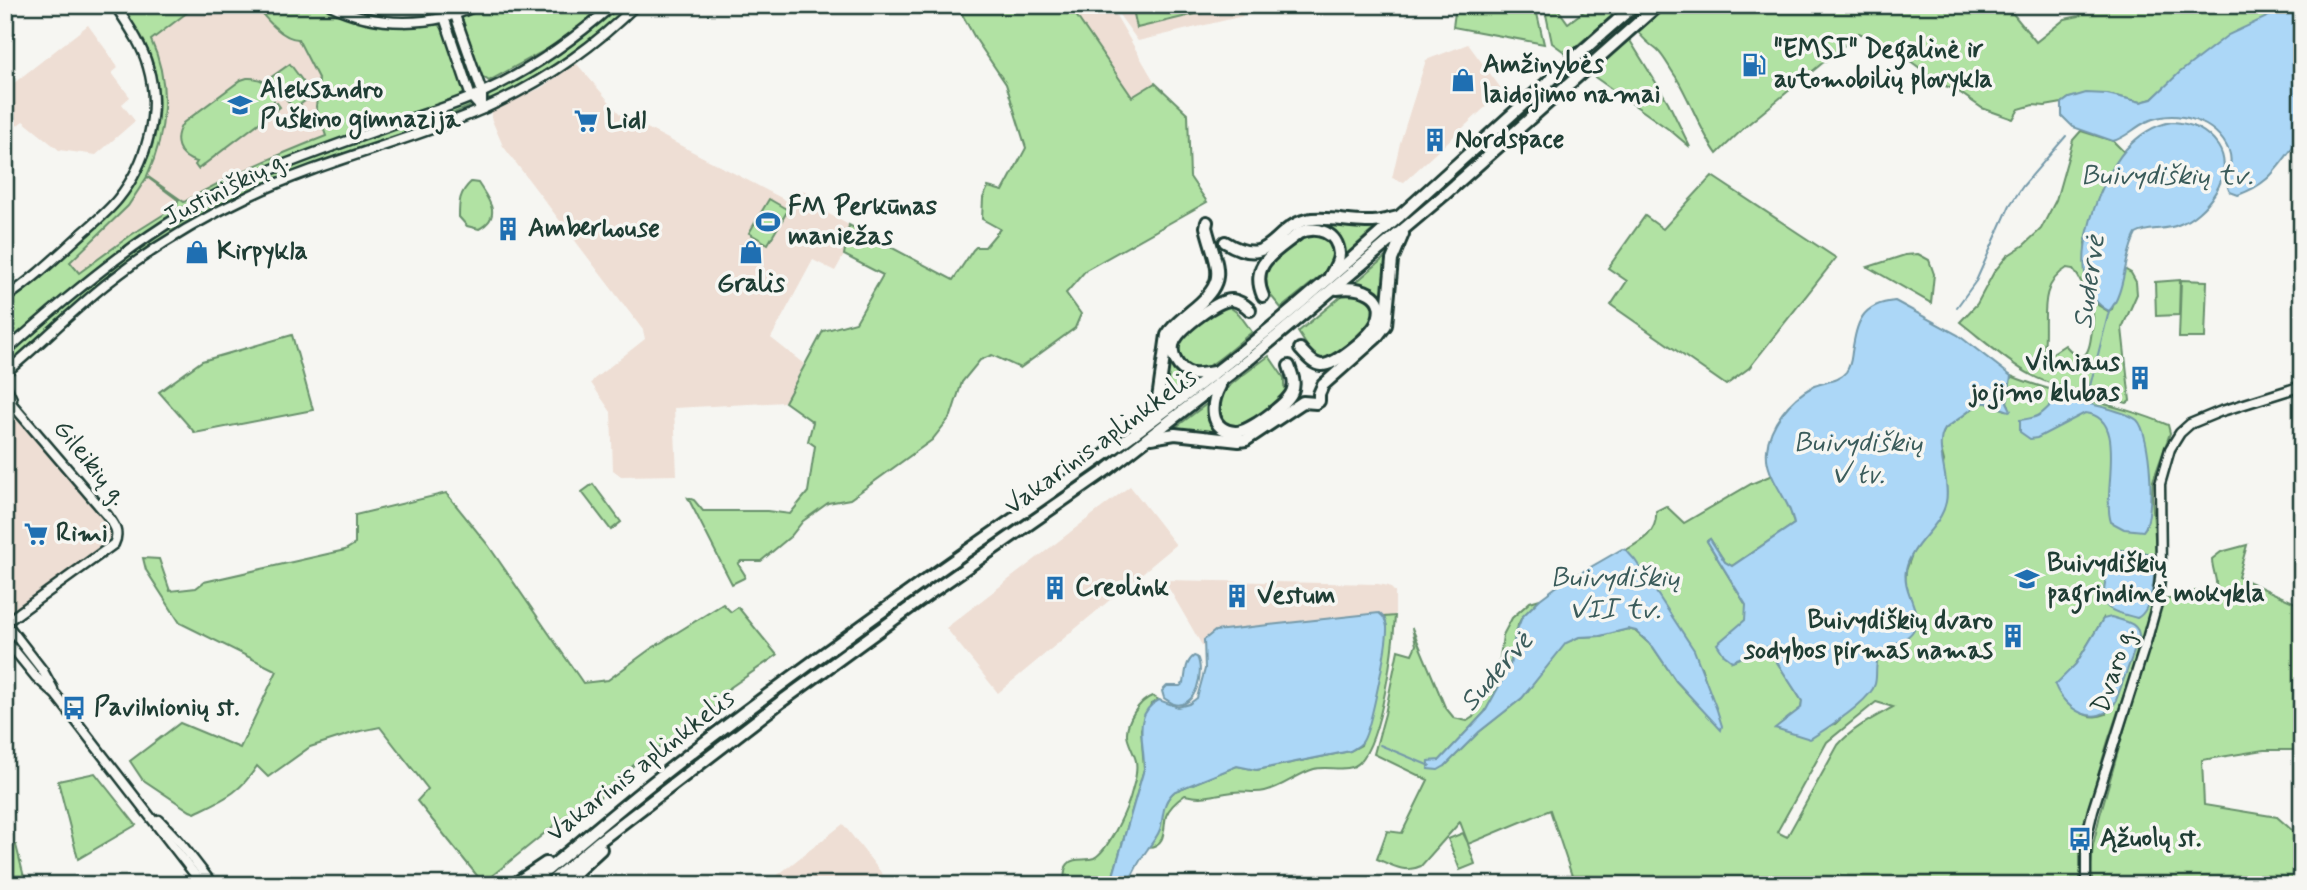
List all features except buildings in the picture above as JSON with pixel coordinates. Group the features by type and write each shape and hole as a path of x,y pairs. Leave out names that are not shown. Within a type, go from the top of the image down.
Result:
{"highway":[{"name":"Vakarinis aplinkkelis","path":"1405,221 1545,84 1635,5"},
{"name":"Vakarinis aplinkkelis","path":"547,885 626,821 867,638 1220,376 1331,285 1658,5"},
{"path":"1207,222 1217,282 1208,298 1172,327 1167,335 1158,399 1142,435 1175,434 1246,440 1303,402 1318,402 1324,385 1376,338 1386,325 1392,260 1405,221 1368,223 1306,220 1292,227 1269,247 1254,252 1239,250 1225,242"},
{"path":"1263,296 1258,282 1261,266 1299,233 1323,230 1332,236 1339,254 1331,285 1357,287 1371,294 1379,310 1376,326 1339,359 1329,364 1317,364 1300,349"},
{"path":"1250,310 1238,301 1222,301 1176,338 1173,350 1176,362 1181,368 1193,374 1220,376 1213,404 1215,420 1226,429 1243,431 1282,404 1291,395 1294,383 1289,366"},
{"name":"Vakarinis aplinkkelis","path":"529,885 659,777 813,662 1142,435"},
{"path":"562,885 608,842 626,821"},
{"path":"513,885 566,852"}],"main road":[{"path":"5,298 48,264 111,207 125,190 141,160 152,115 151,83 138,41 115,5"},
{"path":"330,5 358,16 418,21 444,18 477,5"},
{"name":"Justiniškių g.","path":"5,352 109,264 180,216 291,161 482,92 544,59 589,27 613,5"},
{"name":"Justiniškių g.","path":"5,373 105,285 147,254 211,214 292,176 482,109 517,93 577,56 636,5"},
{"path":"455,15 482,92 482,109"},
{"path":"444,18 471,97 482,109"},
{"name":"Gileikių g.","path":"5,384 15,405"},
{"name":"Dvaro g.","path":"2086,885 2086,839 2090,819 2158,600 2161,568 2160,484 2170,449 2180,433 2190,424 2302,386"},
{"name":"Gileikių g.","path":"5,396 107,515 117,533 114,544 5,623"},
{"path":"5,623 43,671 56,695"},
{"path":"5,639 36,677 56,695 203,885"},
{"path":"142,804 171,832 214,885"}],"shaded area":[{"name":"Aleksandro Puškino gimnazija","path":"197,5 255,5 291,39 298,39 319,80 316,107 326,136 255,165 184,202 147,176 159,142 164,104 160,67 150,40"},
{"path":"1069,5 1110,5 1155,83 1132,98"},
{"path":"1112,5 1240,5 1243,16 1138,41"},
{"path":"88,25 117,65 118,68 112,73 130,97 122,104 135,121 96,155 59,150 23,121 11,130 5,123 5,90"},
{"path":"1468,44 1503,91 1404,182 1392,178 1426,60"},
{"path":"576,63 620,114 793,204 802,190 821,200 818,208 849,225 844,255 835,271 813,260 771,338 804,364 785,402 674,408 677,475 621,476 613,470 611,412 591,383 645,339 643,330 503,146 491,118 491,112 496,108 541,88"},
{"path":"147,177 178,200 177,205 79,273 70,262 128,206"},
{"path":"5,404 21,418 111,525 112,534 104,547 6,616"},
{"path":"1130,486 1176,545 998,693 946,628"},
{"path":"1164,580 1378,584 1389,586 1395,592 1395,616 1384,617 1379,613 1215,631 1204,640 1203,647"},
{"path":"843,824 883,875 912,885 765,885"}],"green space":[{"path":"121,5 197,5 151,40 162,73 164,108 159,143 147,176 184,202 253,166 326,136 316,107 319,80 298,39 280,32 255,5 322,5 365,21 396,25 437,24 443,29 463,82 464,93 456,99 272,166 201,200 124,248 5,348 5,304 48,272 111,213 127,193 151,150 157,126 159,100 155,72 145,45","holes":["147,177 178,200 177,206 79,273 70,262 128,206"]},
{"path":"485,5 609,5 573,35 489,81 479,74 460,20 462,16"},
{"path":"619,5 631,5 582,45 548,68 495,100 487,98 574,44"},
{"path":"957,5 1069,5 1132,97 1155,83 1188,114 1190,177 1207,202 1086,270 1066,293 1081,314 1075,328 1020,368 992,355 980,360 962,382 951,416 932,440 850,499 828,503 803,521 791,536 761,561 741,561 738,564 745,575 744,578 732,584 688,498 694,500 703,511 767,511 790,514 808,492 815,446 808,441 813,422 785,402 823,331 856,322 883,275 844,255 849,225 953,280 973,250 976,247 985,247 1000,229 982,219 983,198 988,187 1003,191 1026,148 1006,84"},
{"path":"1132,5 1233,5 1137,28"},
{"path":"1456,5 1535,5 1544,44 1453,27"},
{"path":"1544,5 1555,5 1568,23 1592,5 1604,5 1612,16 1567,54 1552,43"},
{"path":"1669,5 2006,5 2036,42 2065,19 2079,16 2093,5 2301,5 2302,29 2289,6 2152,99 2141,102 2107,94 2069,98 2062,103 2019,109 2013,119 1982,108 1956,90 1943,85 1898,52 1859,33 1746,126 1717,154 1665,59 1638,32"},
{"path":"1629,39 1668,102 1690,147 1589,73"},
{"path":"290,64 313,95 294,109 270,78"},
{"path":"247,78 259,79 267,84 273,93 274,104 277,103 280,107 198,169 195,165 197,162 190,160 178,147 178,135 183,123"},
{"path":"469,103 469,107 390,139 279,178 228,202 158,244 5,368 5,358 105,271 192,213 261,178 304,160"},
{"path":"2081,131 2113,141 2124,152 2101,191 2085,243 2098,305 2108,311 2112,309 2124,269 2131,273 2136,282 2137,294 2122,328 2130,401 2127,403 2041,380 2004,357 1960,322 1977,304 1994,272 2007,256 2041,229 2056,200 2073,140","holes":["2067,268 2073,269 2092,310 2090,345 2082,356 2075,354 2065,345 2048,354 2044,350 2047,294 2057,276"]},
{"path":"1712,176 1836,258 1749,368 1726,385 1611,305 1627,281 1608,268 1645,216 1663,229"},
{"path":"471,182 478,183 492,208 491,219 479,229 467,226 459,217 461,198"},
{"name":"FM Perkūnas maniežas","path":"769,199 788,210 768,244 749,233"},
{"path":"1321,225 1376,227 1343,257 1334,232"},
{"path":"1303,234 1322,234 1334,246 1334,260 1328,270 1281,308 1266,288 1266,270 1276,256"},
{"path":"1390,253 1383,310 1374,291 1355,283"},
{"path":"1918,254 1929,260 1934,274 1931,303 1868,267 1905,255"},
{"path":"2180,280 2179,315 2156,316 2155,282"},
{"path":"2181,280 2207,281 2205,338 2179,338"},
{"path":"1344,294 1366,296 1374,303 1374,313 1369,324 1349,347 1327,361 1313,355 1298,332"},
{"path":"1228,303 1252,332 1209,366 1196,369 1186,366 1179,355 1183,337 1210,312"},
{"path":"292,335 313,410 195,433 159,392 202,361"},
{"path":"1169,348 1194,379 1161,404"},
{"path":"1269,356 1284,378 1284,386 1288,392 1250,423 1231,426 1218,414 1218,401 1237,380"},
{"path":"2011,376 2149,417 2168,425 2170,433 2153,481 2156,589 2083,827 2081,885 1575,885 1550,810 1468,844 1475,864 1460,870 1448,839 1463,833 1468,843 1460,822 1421,866 1404,869 1377,859 1387,831 1402,833 1428,780 1374,754 1398,650 1412,654 1416,645 1412,628 1445,707 1454,718 1467,721 1473,717 1492,679 1500,658 1503,635 1512,618 1530,602 1540,599 1522,617 1518,625 1510,666 1485,712 1440,760 1445,766 1479,732 1522,698 1565,643 1579,637 1600,636 1628,629 1635,631 1653,647 1676,681 1721,729 1701,667 1626,550 1652,530 1656,511 1666,506 1684,523 1751,484 1772,475 1790,508 1794,524 1732,566 1725,562 1710,539 1707,541 1746,605 1746,620 1732,661 1767,646 1802,701 1801,708 1776,728 1835,724 1873,688 1877,661 1882,652 1889,648 1906,571 1912,554 1924,536 1944,461 1939,441 1945,429 1980,403 2006,410 2009,406 2007,402","holes":["2117,551 2147,553 2153,557 2153,587 2104,601 2107,567","2103,619 2106,714 2087,715 2076,710 2061,696 2065,677","1876,702 1893,707 1857,728 1838,745 1787,837 1777,832 1827,742"]},
{"path":"1208,403 1211,419 1231,435 1172,430"},
{"path":"593,484 621,522 611,530 582,492"},
{"path":"446,493 488,545 583,683 608,680 649,650 723,604 731,612 738,607 777,655 718,696 718,704 678,737 640,759 597,800 582,803 483,883 417,801 428,789 380,727 310,747 268,777 257,766 238,789 195,813 142,779 130,761 180,723 240,748 277,671 180,623 146,570 143,558 159,559 170,591 196,588 204,582 345,550 355,544 355,515"},
{"path":"2247,545 2238,577 2302,606 2302,750 2264,750 2202,760 2204,805 2277,817 2302,839 2302,885 2092,885 2090,876 2093,845 2100,815 2137,684 2154,635 2162,599 2183,599 2195,591 2204,594 2216,590 2212,559 2221,552"},
{"path":"1395,616 1389,670 1380,714 1368,750 1360,762 1350,768 1314,769 1278,787 1261,792 1204,797 1185,795 1167,813 1161,840 1148,847 1154,840 1165,804 1175,791 1237,766 1257,770 1350,751 1361,745 1387,627 1384,617"},
{"path":"1152,696 1159,700 1151,704 1141,729 1144,769 1113,876 1113,885 1064,885 1066,866 1073,861 1094,858 1099,854 1120,822 1130,798 1136,771 1136,761 1127,730 1138,707"},
{"path":"95,773 136,825 78,859 58,781"},
{"path":"5,837 7,846 16,845 26,885 5,885"}],"water":[{"name":"Buivydiškių tv.","path":"2290,6 2302,29 2302,137 2275,171 2250,190 2238,195 2230,192 2227,182 2231,162 2229,151 2215,131 2194,120 2169,116 2157,118 2113,141 2073,127 2062,116 2062,103 2086,93 2107,94 2141,102 2152,99 2179,73 2228,35"},
{"name":"Buivydiškių tv.","path":"2172,122 2198,128 2214,140 2223,157 2221,181 2208,203 2188,220 2173,227 2136,234 2118,295 2109,311 2094,298 2086,279 2084,257 2094,208 2115,164 2126,149 2147,131"},
{"name":"Buivydiškių V tv.","path":"1895,301 1958,335 2011,376 2007,402 2011,410 1980,403 1945,429 1941,454 1946,502 1938,520 1909,560 1906,570 1905,578 1916,613 1913,632 1879,657 1875,684 1865,699 1810,739 1775,728 1801,708 1802,701 1767,647 1732,661 1717,644 1745,620 1746,605 1707,541 1710,539 1725,562 1732,566 1794,524 1767,460 1769,441 1776,422 1804,392 1835,380 1846,372 1863,316 1875,306"},
{"path":"2058,398 2111,409 2137,420 2146,441 2151,494 2150,510 2143,531 2124,529 2111,522 2110,442 2107,428 2099,418 2085,413 2037,438 2030,439 2020,432 2020,420 2038,416"},
{"name":"Buivydiškių VII tv.","path":"1622,549 1635,560 1694,650 1717,710 1721,730 1676,681 1653,647 1636,631 1628,629 1600,636 1579,637 1566,643 1522,698 1479,732 1445,766 1438,770 1428,769 1429,761 1440,760 1485,712 1510,666 1515,635 1522,617 1556,587"},
{"path":"2121,550 2153,556 2150,600 2137,618 2112,610 2105,601 2105,581 2110,560 2114,553"},
{"path":"1379,613 1387,627 1385,650 1363,741 1350,751 1256,770 1237,766 1175,791 1166,803 1159,833 1128,885 1113,885 1113,876 1144,769 1142,721 1150,706 1159,700 1178,707 1197,698 1205,669 1204,640 1215,631"},
{"path":"2111,617 2134,625 2139,638 2115,703 2108,711 2099,715 2082,713 2066,702 2055,685 2076,664 2103,619"},
{"path":"1194,656 1197,657 1200,671 1197,688 1188,701 1173,704 1164,698 1162,691 1167,686 1180,686 1184,683 1187,665"}],"waterway":[{"path":"1957,307 1976,281 2010,205 2066,136"},
{"name":"Sudervė","path":"2089,390 2109,311"},
{"name":"Sudervė","path":"1380,745 1430,766"}],"place":[{"name":"\"EMSI\" Degalinė ir automobilių plovykla","path":"1754,65"},
{"name":"Amžinybės laidojimo namai","path":"1463,80"},
{"name":"Aleksandro Puškino gimnazija","path":"240,105"},
{"name":"Lidl","path":"586,121"},
{"name":"Nordspace","path":"1435,140"},
{"name":"FM Perkūnas maniežas","path":"768,222"},
{"name":"Amberhouse","path":"508,229"},
{"name":"Kirpykla","path":"197,252"},
{"name":"Gralis","path":"751,252"},
{"name":"Vilniaus jojimo klubas","path":"2140,378"},
{"name":"Rimi","path":"36,534"},
{"name":"Buivydiškių pagrindinė mokykla","path":"2027,579"},
{"name":"Creolink","path":"1055,588"},
{"name":"Vestum","path":"1237,596"},
{"name":"Buivydiškių dvaro sodybos pirmas namas","path":"2013,636"},
{"name":"Pavilnionių st.","path":"74,708"},
{"name":"Ąžuolų st.","path":"2080,839"}]}
